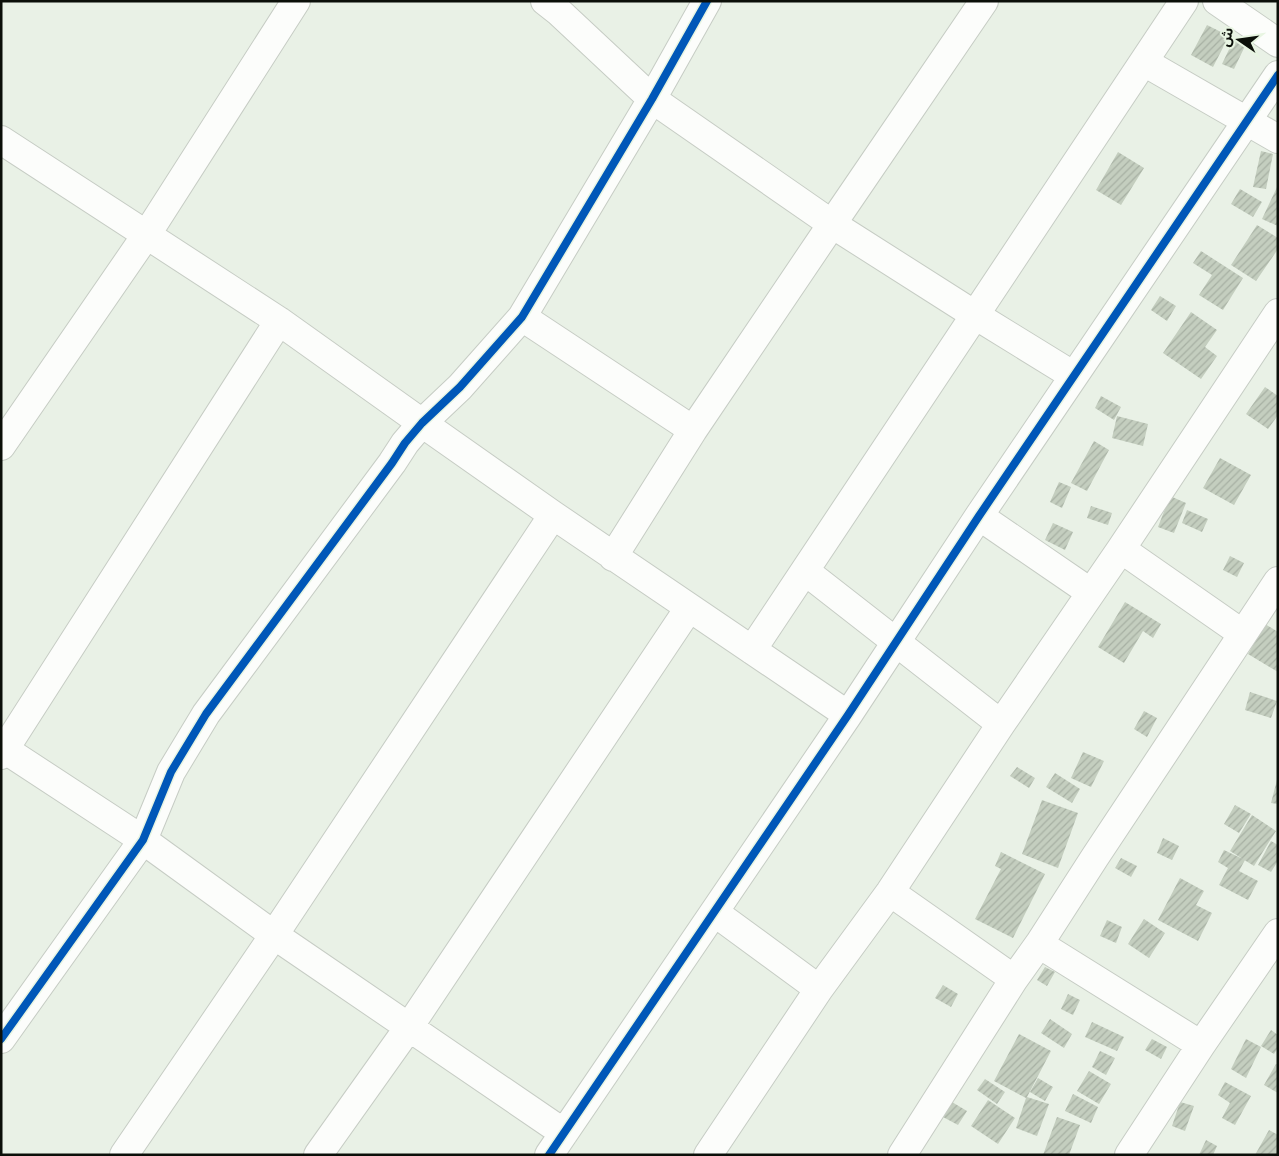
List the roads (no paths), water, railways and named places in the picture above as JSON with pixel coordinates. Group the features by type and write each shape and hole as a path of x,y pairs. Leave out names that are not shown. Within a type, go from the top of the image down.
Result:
{"street":[{"path":"1,446 147,234 296,1"},
{"path":"545,1 652,99 832,224 1074,376"},
{"path":"1,1039 143,840 171,772 206,714 405,443 460,387 522,317 652,99 707,1"},
{"path":"613,556 693,430 984,1"},
{"path":"752,650 1184,1"},
{"path":"1216,1 1278,43"},
{"path":"1144,62 1278,139"},
{"path":"279,321 3,751 143,840 274,935 409,1026 556,1144 848,715 979,516 1278,75"},
{"path":"1,140 279,321 553,516 848,715"},
{"path":"708,1155 819,989 890,892 1278,314"},
{"path":"522,317 693,430"},
{"path":"124,1155 274,935 553,516"},
{"path":"979,516 1090,592"},
{"path":"1121,548 1244,634"},
{"path":"805,571 1001,724"},
{"path":"902,1155 1014,979 1278,582"},
{"path":"318,1155 409,1026 689,608"},
{"path":"890,892 1014,979"},
{"path":"714,912 819,989"},
{"path":"1129,1155 1201,1045 1278,933"},
{"path":"1039,944 1201,1045"}]}
